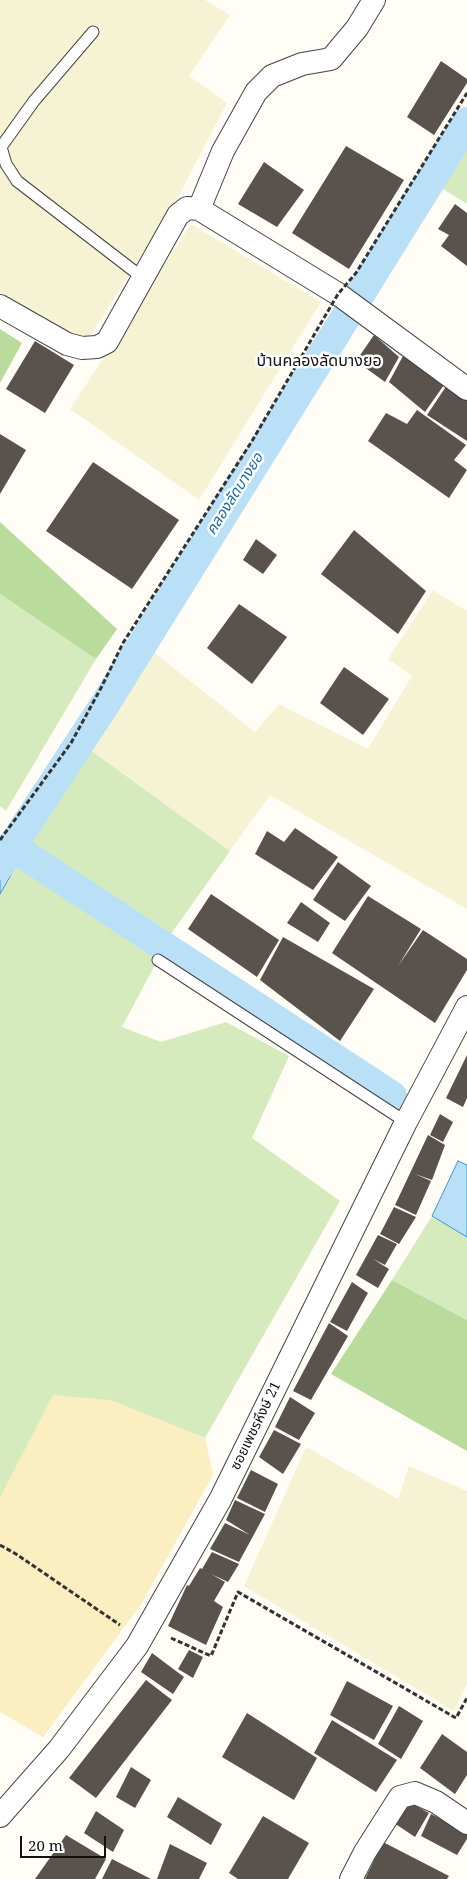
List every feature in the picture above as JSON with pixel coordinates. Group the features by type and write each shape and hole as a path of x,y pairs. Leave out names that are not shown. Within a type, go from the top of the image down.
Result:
{"street":[{"path":"199,209 223,151 256,92 272,76 302,64 331,59 357,28 374,0"},
{"path":"0,306 68,344 82,348 97,347 107,342 178,215 187,208 199,209 348,301 467,389"},
{"name":"ซอยเพชรหึงษ์ 21","path":"0,1816 59,1749 144,1634 220,1500 406,1122 467,1007"},
{"path":"351,1879 365,1852 400,1797 415,1793 436,1802 467,1823"}],"lane":[{"path":"93,32 34,101 1,148 6,164 17,182 143,278"},
{"path":"158,960 406,1122"}],"path":[{"path":"0,840 71,742 123,643 252,441 348,301 356,273 467,93"},
{"path":"0,1545 144,1634 211,1656 238,1592 456,1718 467,1698"}],"shaded area":[{"path":"0,0 205,0 230,15 189,76 227,103 178,197 80,352 0,299"},
{"path":"191,224 321,302 199,500 70,409"},
{"path":"433,590 467,611 467,909 270,795 230,851 90,750 152,651 255,732 279,704 368,749 412,676 388,659"},
{"path":"306,1447 398,1499 409,1466 467,1491 467,1684 454,1711 244,1586"}],"green space":[{"path":"467,145 467,204 443,189"},
{"path":"0,329 22,343 0,383"},
{"path":"0,522 117,629 96,659 0,594"},
{"path":"0,594 96,659 6,811 0,806"},
{"path":"90,750 230,851 173,931 122,1027 161,1042 226,1022 289,1056 252,1138 340,1201 205,1438 110,1400 0,1497 0,894"},
{"path":"432,1216 467,1237 467,1320 392,1280"},
{"path":"392,1280 467,1320 467,1451 331,1374"}],"sand":[{"path":"53,1395 110,1400 205,1438 213,1475 142,1603 43,1737 0,1712 0,1497"}],"water":[{"path":"0,847 18,863 0,894"},
{"path":"458,1161 467,1165 467,1237 432,1216"}],"building":[{"path":"441,61 467,79 467,83 434,135 407,117"},
{"path":"346,146 404,180 349,269 292,233"},
{"path":"264,162 304,190 277,227 238,204"},
{"path":"455,204 467,213 467,266 441,246 449,235 438,229"},
{"path":"374,335 399,357 385,382 356,361"},
{"path":"35,341 74,365 45,413 6,389"},
{"path":"403,356 444,385 425,412 389,382"},
{"path":"447,385 467,400 467,441 427,415"},
{"path":"417,410 466,445 454,460 467,470 449,498 368,441 386,413 407,424"},
{"path":"0,434 26,450 0,494"},
{"path":"93,462 179,520 132,589 46,531"},
{"path":"354,530 426,591 398,634 321,574"},
{"path":"256,539 277,555 263,574 243,560"},
{"path":"239,604 287,637 252,684 207,648"},
{"path":"344,667 389,699 363,735 320,703"},
{"path":"295,828 338,857 313,890 255,854 267,831 284,842"},
{"path":"338,862 371,886 345,921 313,900"},
{"path":"211,894 279,940 257,977 188,929"},
{"path":"368,896 421,929 398,966 423,930 467,959 467,970 435,1023 332,953"},
{"path":"301,902 330,923 318,942 287,923"},
{"path":"283,937 374,989 340,1041 260,980"},
{"path":"467,1055 467,1098 463,1107 446,1098"},
{"path":"440,1114 453,1122 443,1142 430,1135"},
{"path":"428,1135 445,1145 432,1180 415,1174 431,1181 416,1215 395,1205"},
{"path":"394,1207 416,1217 399,1244 380,1234"},
{"path":"378,1235 397,1244 385,1265 373,1259 389,1269 378,1288 356,1275"},
{"path":"352,1282 368,1293 347,1331 330,1322"},
{"path":"329,1323 348,1336 311,1400 293,1391"},
{"path":"290,1397 315,1413 299,1440 275,1427"},
{"path":"274,1430 301,1444 283,1474 259,1457"},
{"path":"251,1470 278,1484 265,1512 237,1498"},
{"path":"235,1500 265,1514 239,1562 210,1549 225,1523 250,1535 226,1520"},
{"path":"212,1552 239,1564 228,1582 211,1574 225,1582 214,1601 223,1607 206,1645 168,1626 187,1585 189,1586 200,1568 202,1569"},
{"path":"189,1650 203,1657 193,1678 178,1669"},
{"path":"152,1653 184,1677 173,1694 141,1672"},
{"path":"146,1680 172,1700 96,1798 69,1778"},
{"path":"347,1681 393,1706 374,1740 330,1715"},
{"path":"399,1706 423,1721 401,1759 378,1744"},
{"path":"247,1713 317,1758 294,1800 222,1757"},
{"path":"332,1720 397,1760 376,1792 314,1753"},
{"path":"442,1734 467,1752 467,1775 455,1794 420,1768"},
{"path":"131,1767 151,1780 135,1808 116,1797"},
{"path":"178,1797 222,1824 211,1845 167,1817"},
{"path":"405,1800 429,1813 415,1837 394,1823"},
{"path":"96,1811 124,1830 113,1852 84,1833"},
{"path":"431,1814 467,1833 467,1839 457,1855 421,1836"},
{"path":"263,1816 309,1843 288,1879 238,1879 229,1873"},
{"path":"66,1835 106,1859 95,1879 35,1879"},
{"path":"383,1842 449,1876 447,1879 365,1879"},
{"path":"170,1844 207,1863 199,1879 157,1879"},
{"path":"112,1859 151,1879 102,1879"}],"waterway":[{"name":"คลองลัดบางยอ","path":"0,865 107,701 467,122"},
{"path":"11,846 392,1096"}],"district":[{"name":"บ้านคลองลัดบางยอ","path":"319,361"}]}
